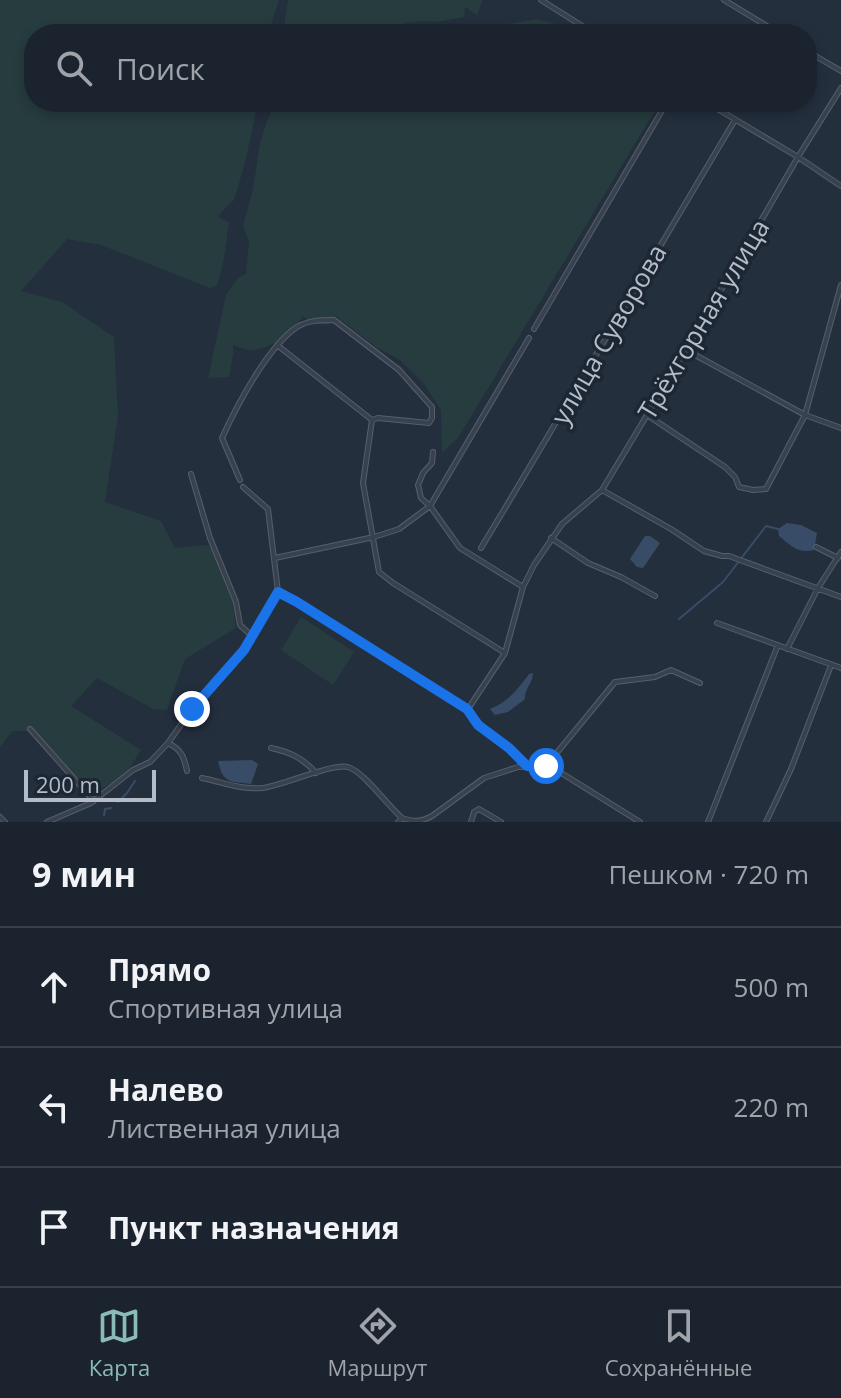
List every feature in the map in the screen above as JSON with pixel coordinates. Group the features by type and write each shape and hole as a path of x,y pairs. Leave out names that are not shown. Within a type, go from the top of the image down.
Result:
{"street":[{"path":"541,0 579,24"},
{"path":"724,0 764,24"},
{"path":"817,57 841,71"},
{"name":"Трёхгорная улица","path":"468,709 505,653 523,587 534,565 562,524 602,490 841,88"},
{"path":"534,329 661,112"},
{"path":"722,112 841,186"},
{"name":"улица Суворова","path":"481,548 735,120"},
{"path":"647,415 725,467 735,477 739,487 766,489 805,415 841,285"},
{"path":"240,480 222,438 232,415 277,345 308,322 334,320 399,370 432,407 429,423 372,420"},
{"path":"275,558 399,529 430,506 529,338"},
{"path":"277,345 372,420"},
{"path":"686,350 805,415 841,428"},
{"path":"372,420 363,483 379,572 505,653"},
{"path":"433,452 432,463 418,485 421,498 460,548 523,587"},
{"path":"191,474 210,538 236,602 240,625 252,636"},
{"path":"47,822 94,801 133,770 150,762 168,743 197,702 244,650 278,592 268,509 243,487"},
{"path":"602,490 704,551 729,556 841,597"},
{"path":"551,538 588,563 655,596"},
{"path":"816,547 838,558"},
{"path":"787,649 818,588 841,552"},
{"path":"278,592 468,709 478,725 527,766"},
{"path":"717,623 841,668"},
{"path":"708,822 778,645"},
{"path":"766,822 791,769 830,668"},
{"path":"546,766 615,682 655,677 671,670 700,683"},
{"path":"30,729 94,801"},
{"path":"168,743 179,749 185,758 187,771"},
{"path":"271,748 289,752 316,773"},
{"path":"202,778 241,788 263,788 349,767 365,777 400,820 413,822 432,816 484,778 518,767 550,766 640,822"},
{"path":"471,822 474,812 479,809 501,822"},
{"path":"0,817 5,822"}],"green space":[{"path":"0,0 279,0 271,24 24,24 24,112 256,112 234,200 218,217 229,222 217,285 210,288 101,245 67,239 21,291 62,302 114,337 118,416 105,502 161,521 175,548 207,545 216,550 233,603 236,628 185,659 167,710 153,709 97,678 71,706 141,750 124,777 98,790 82,784 35,731 12,731 0,748"},
{"path":"288,0 483,0 477,15 465,7 464,17 436,22 284,24"},
{"path":"537,19 556,24 508,24"},
{"path":"271,112 654,112 457,439 442,453 441,410 424,384 400,360 376,347 336,316 328,325 311,323 303,316 280,339 258,349 246,350 233,345 229,377 208,378 226,295 238,278 246,274 249,241 243,226"},
{"path":"301,617 354,652 333,685 281,650"}],"water":[{"path":"787,523 801,525 817,533 814,550 799,550 779,536 778,529"},
{"path":"645,536 660,543 643,568 637,567 630,559"},
{"path":"533,673 525,699 508,712 495,715 490,709 507,699"},
{"path":"252,760 258,764 251,784 225,778 218,761"}],"waterway":[{"path":"679,619 723,582 766,526 778,529"},
{"path":"118,802 135,781"},
{"path":"104,815 105,809 111,808"}],"route":[{"path":"192,709 244,650 278,592 467,709 478,725 527,766 546,766"}]}
